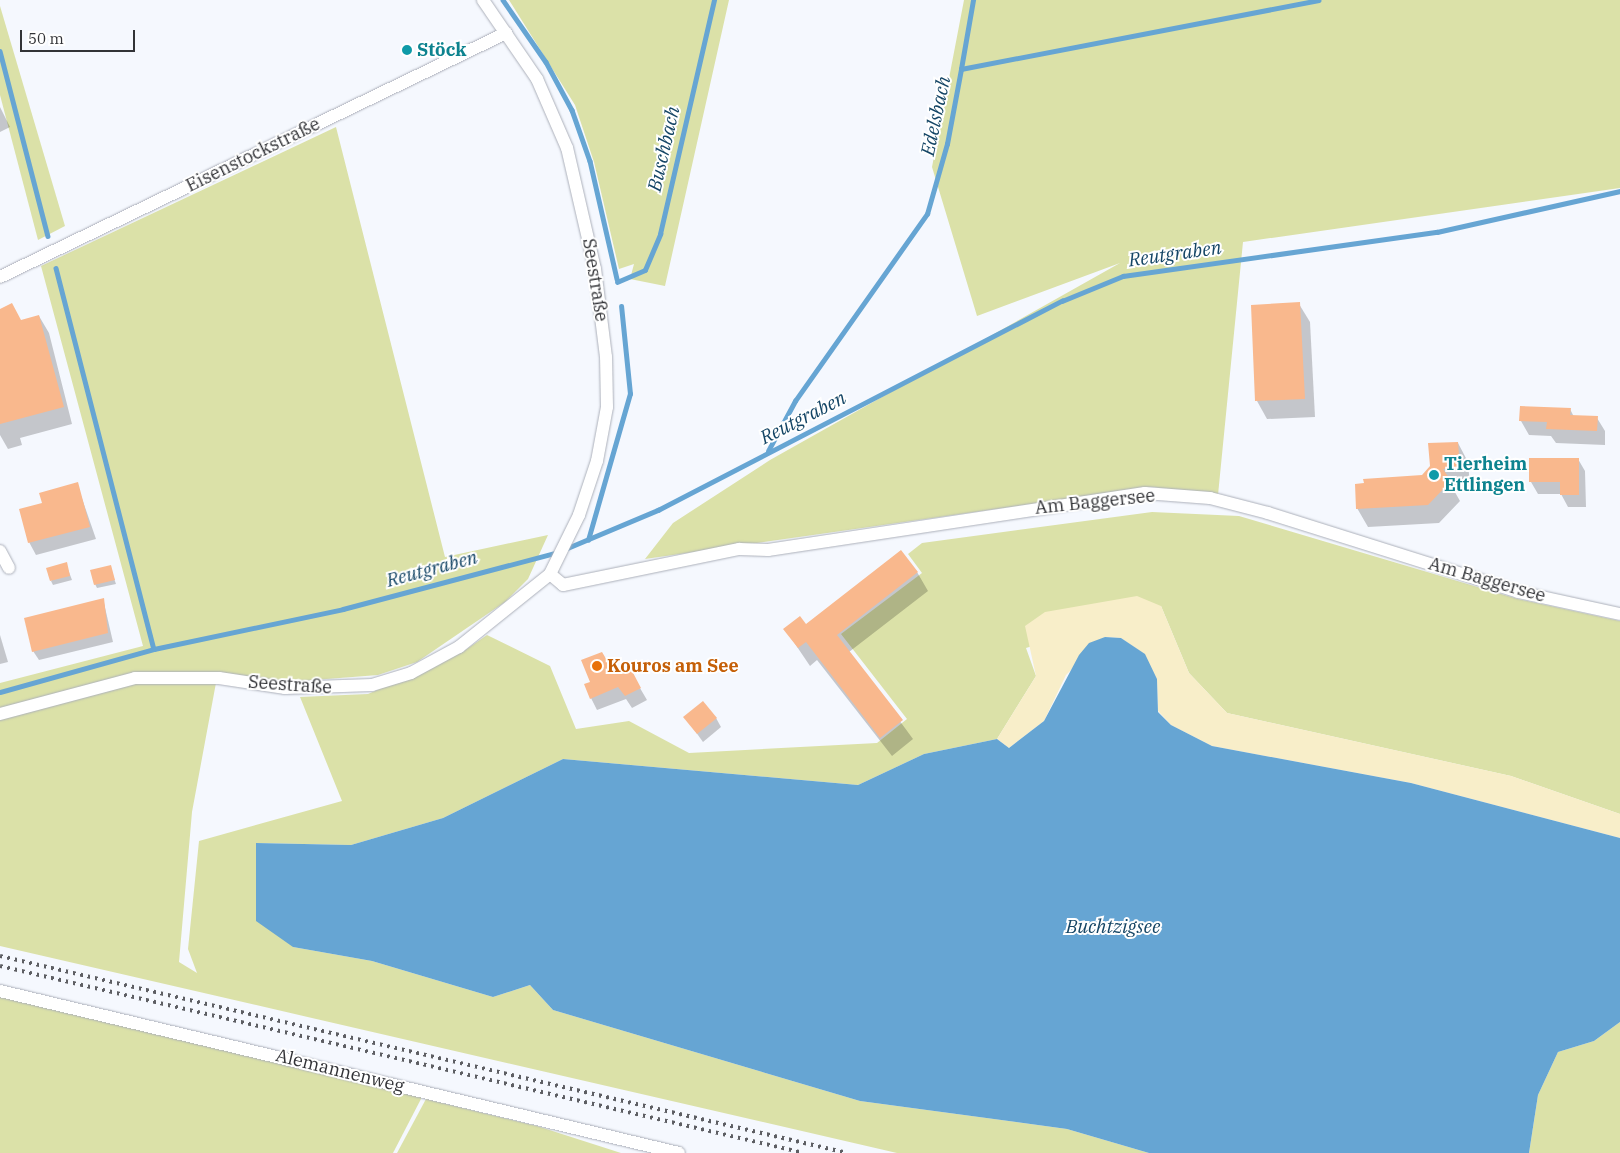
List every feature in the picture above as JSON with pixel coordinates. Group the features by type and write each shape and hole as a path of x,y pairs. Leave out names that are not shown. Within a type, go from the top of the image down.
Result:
{"street":[{"name":"Seestraße","path":"0,714 135,678 225,680 333,689 411,673 459,647 553,568 568,541 596,461 607,406 606,357 593,260 567,148 536,79 483,0"},
{"name":"Eisenstockstraße","path":"0,277 506,33"},
{"name":"Am Baggersee","path":"553,568 563,585 739,549 777,548 1145,493 1210,498 1259,510 1518,592 1620,614"},
{"path":"0,551 9,568"},
{"name":"Alemannenweg","path":"0,991 679,1153"}],"green space":[{"path":"509,0 729,0 665,286 630,279 634,264 619,269 594,162 575,105"},
{"path":"964,0 1620,0 1620,188 1243,242 1218,495 1151,487 645,559 673,523 770,460 1120,263 977,316 932,167"},
{"path":"0,6 65,226 38,240 0,95"},
{"path":"336,127 445,557 548,535 528,579 505,602 417,662 378,675 288,682 218,672 192,812 179,962 197,973 188,949 199,841 342,801 300,697 368,694 461,653 487,635 550,666 576,729 629,721 689,753 877,743 907,719 841,634 922,573 908,554 922,543 1152,512 1239,516 1518,599 1620,621 1620,814 1511,776 1227,713 1189,673 1161,606 1026,648 1036,676 997,739 924,754 858,785 563,759 443,818 351,845 257,843 293,947 372,961 493,997 530,985 553,1010 860,1101 1067,1129 1149,1153 897,1153 0,946 0,683 143,646 41,266"},
{"path":"0,988 422,1097 393,1153 0,1153"},
{"path":"1620,1022 1620,1153 1529,1153 1538,1095 1558,1052 1594,1041"},
{"path":"426,1099 537,1126 621,1153 397,1153"}],"sand":[{"path":"1137,596 1161,606 1189,673 1227,713 1511,776 1620,814 1620,838 1411,783 1212,746 1171,725 1158,711 1157,679 1144,654 1121,638 1105,637 1066,675 1044,721 1009,748 997,739 1036,676 1025,626 1045,612"}],"water":[{"name":"Buchtzigsee","path":"1105,637 1121,638 1145,654 1157,679 1158,712 1171,725 1212,746 1411,783 1620,838 1620,1022 1594,1041 1558,1052 1538,1095 1529,1153 1149,1153 1067,1129 860,1101 553,1010 530,985 493,997 372,961 293,947 256,921 256,843 351,845 443,818 563,759 858,785 924,754 997,739 1009,748 1044,721 1079,655 1089,643"}],"building":[{"path":"1300,302 1305,399 1255,401 1251,305"},
{"path":"12,303 21,320 39,315 64,407 0,424 0,309"},
{"path":"1520,406 1571,408 1570,415 1598,416 1597,431 1546,429 1547,422 1519,421"},
{"name":"Tierheim Ettlingen","path":"1458,442 1460,468 1443,469 1451,481 1428,505 1356,509 1355,484 1364,483 1363,479 1422,475 1430,466 1428,443"},
{"path":"1529,458 1579,458 1579,495 1560,495 1560,482 1529,482"},
{"path":"78,482 90,527 28,543 19,509 42,503 39,493"},
{"path":"901,550 918,572 837,635 903,720 880,738 806,642 798,648 783,629 800,616 806,624"},
{"path":"67,562 70,576 50,581 46,568"},
{"path":"111,565 115,580 94,585 90,570"},
{"path":"104,598 108,633 32,652 24,618"},
{"path":"602,652 614,672 631,669 641,688 625,696 618,687 590,699 584,684 590,682 581,660"},
{"path":"703,701 717,718 697,734 683,717"}],"waterway":[{"path":"503,0 546,62 572,110 590,161 617,279"},
{"name":"Buschbach","path":"617,282 645,270 660,234 714,0"},
{"path":"961,69 973,0"},
{"name":"Edelsbach","path":"768,451 795,401 927,214 947,144 961,69 1318,0"},
{"path":"0,51 48,236"},
{"name":"Reutgraben","path":"565,549 658,510 1062,301 1123,276 1437,232 1620,191"},
{"path":"56,268 154,649"},
{"name":"Buschbach","path":"588,540 630,394 621,306"},
{"name":"Reutgraben","path":"0,692 154,649 343,609 558,552"}],"railway":[{"path":"0,956 847,1153"},
{"path":"0,966 804,1153"}],"place":[{"name":"Stöck","path":"407,50"},
{"name":"Tierheim Ettlingen","path":"1434,475"},
{"name":"Kouros am See","path":"597,666"}]}
